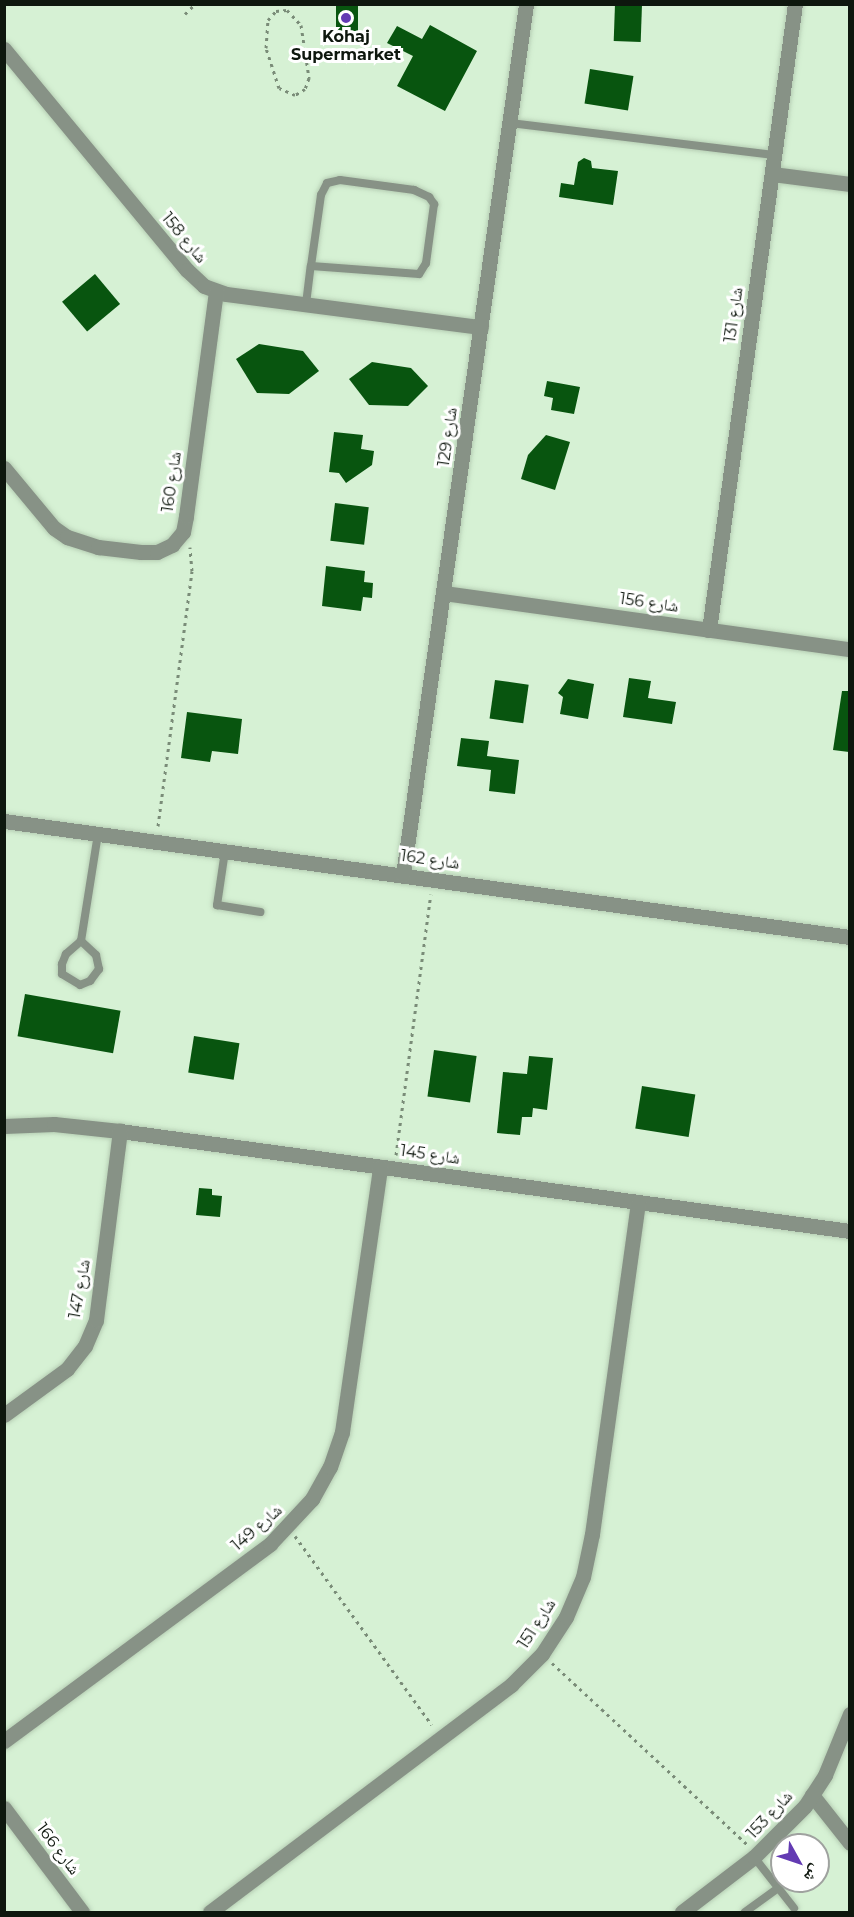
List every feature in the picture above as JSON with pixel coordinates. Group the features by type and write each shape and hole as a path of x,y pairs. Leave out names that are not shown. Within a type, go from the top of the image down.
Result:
{"street":[{"name":"شارع 129","path":"403,875 526,4"},
{"name":"شارع 131","path":"709,630 795,4"},
{"name":"شارع 158","path":"4,50 186,270 216,291 482,327"},
{"path":"772,174 849,184"},
{"name":"شارع 160","path":"4,468 54,528 82,544 157,552 172,545 183,532 216,291"},
{"name":"شارع 156","path":"444,593 849,649"},
{"name":"شارع 162","path":"4,821 849,937"},
{"name":"شارع 145","path":"4,1126 54,1124 120,1131 849,1231"},
{"name":"شارع 147","path":"4,1415 67,1369 85,1346 96,1320 120,1131"},
{"name":"شارع 149","path":"4,1741 289,1528 321,1483 342,1432 387,1168"},
{"name":"شارع 151","path":"210,1912 511,1685 542,1654 566,1617 583,1577 592,1534 638,1202"},
{"name":"شارع 153","path":"682,1912 781,1833 812,1795 840,1743 849,1714"},
{"path":"812,1795 849,1843"},
{"name":"شارع 166","path":"4,1808 82,1912"}],"lane":[{"path":"510,123 774,155"},
{"path":"306,304 311,266 321,195 327,183 340,180 414,190 429,197 434,204 426,263 419,274 311,266"},
{"path":"81,941 96,955 99,969 90,981 80,984 62,974 62,964 66,954 81,941 98,834"},
{"path":"225,851 217,905 260,912"},
{"path":"755,1856 770,1877"},
{"path":"745,1912 771,1893"},
{"path":"782,1893 795,1908"}],"path":[{"path":"185,14 195,4"},
{"path":"287,10 289,4"},
{"path":"287,10 301,25 309,78 305,89 295,95 279,88 266,48 268,20 276,11 287,10"},
{"path":"156,842 192,571 189,544 183,532"},
{"path":"387,1168 433,879"},
{"path":"289,1528 442,1739"},
{"path":"542,1654 755,1856"}],"building":[{"name":"Kohaj Supermarket","path":"336,4 358,4 358,31 336,31"},
{"path":"615,4 642,5 641,42 614,41"},
{"path":"430,25 477,51 445,111 397,86 413,56 387,43 397,26 422,39"},
{"path":"590,69 633,76 628,110 585,104"},
{"path":"584,158 591,161 592,168 618,171 613,205 559,197 561,183 574,185 578,162"},
{"path":"95,274 120,304 87,332 62,302"},
{"path":"259,344 303,351 319,371 289,394 257,393 236,359"},
{"path":"372,362 411,368 428,386 408,406 369,405 349,379"},
{"path":"547,381 580,387 574,414 551,410 553,398 544,396"},
{"path":"334,432 363,435 361,449 374,451 372,465 346,483 339,473 329,472"},
{"path":"546,435 570,442 555,490 521,479 528,455"},
{"path":"335,503 369,507 364,545 330,541"},
{"path":"326,566 365,571 364,582 373,583 372,598 363,597 361,611 322,606"},
{"path":"629,678 651,681 648,698 676,702 672,724 623,717"},
{"path":"568,679 594,684 588,719 560,714 563,697 558,693"},
{"path":"495,680 529,685 523,723 490,719"},
{"path":"842,691 849,691 849,752 833,750"},
{"path":"187,712 242,719 238,754 212,751 210,762 181,758"},
{"path":"461,738 489,741 487,756 519,760 515,794 489,791 491,770 457,766"},
{"path":"25,994 121,1011 113,1053 18,1036"},
{"path":"194,1036 239,1043 234,1080 188,1073"},
{"path":"434,1050 477,1056 470,1103 427,1097"},
{"path":"529,1056 553,1058 547,1110 533,1108 532,1117 522,1117 520,1135 497,1133 503,1072 527,1074"},
{"path":"642,1086 695,1094 689,1137 635,1128"},
{"path":"199,1188 212,1189 212,1195 222,1196 220,1217 196,1215"}],"place":[{"name":"Kohaj Supermarket","path":"346,18"}]}
